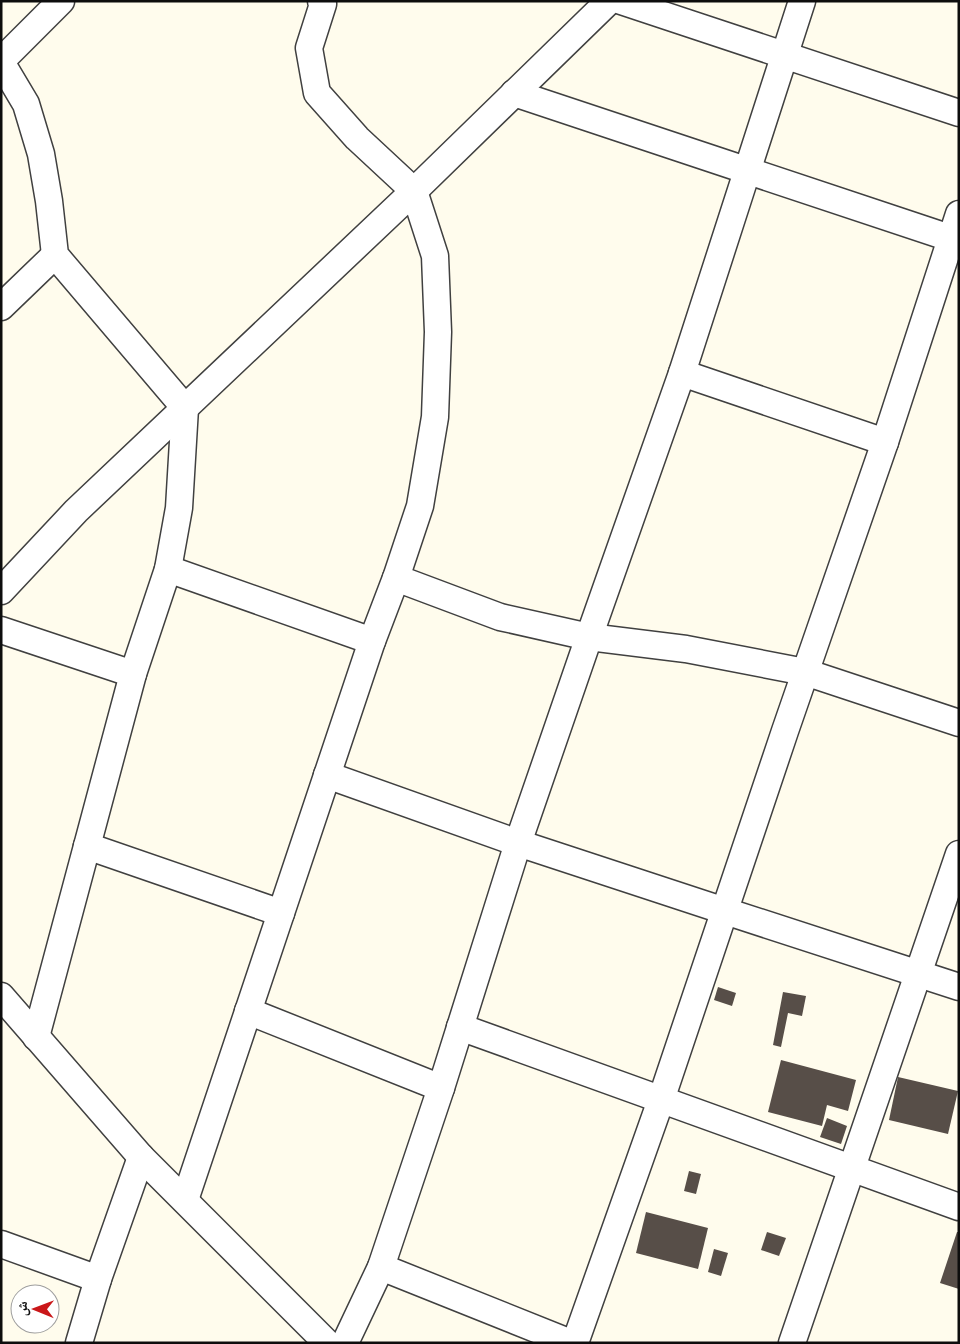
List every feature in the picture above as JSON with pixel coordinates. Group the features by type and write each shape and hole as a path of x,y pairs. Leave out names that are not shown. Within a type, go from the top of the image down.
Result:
{"street":[{"path":"36,1037 133,674 168,569 179,508 185,408 55,255 49,201 40,154 26,104 1,61 61,1"},
{"path":"1,591 76,511 414,191 609,1"},
{"path":"621,1 959,113"},
{"path":"345,1343 381,1267 441,1088 518,843 682,373 802,1"},
{"path":"185,1200 372,642 420,506 435,417 438,332 435,256 414,191 357,138 317,93 309,48 324,2"},
{"path":"514,93 955,240"},
{"path":"575,1343 661,1100 884,442 955,240 959,214"},
{"path":"1,307 55,255"},
{"path":"682,373 884,442"},
{"path":"168,569 372,642"},
{"path":"396,578 500,617 589,637 686,649 806,672 959,723"},
{"path":"1,630 133,674"},
{"path":"327,775 518,843 959,986"},
{"path":"87,846 281,913"},
{"path":"792,1343 959,854"},
{"path":"1,996 141,1157 327,1343"},
{"path":"248,1011 441,1088"},
{"path":"460,1027 959,1207"},
{"path":"79,1343 98,1279 141,1157"},
{"path":"1,1244 98,1279"},
{"path":"381,1267 571,1343"}],"building":[{"path":"718,987 736,993 732,1006 714,1000"},
{"path":"783,992 806,996 802,1016 788,1013 781,1047 773,1045"},
{"path":"781,1060 856,1080 848,1111 827,1105 822,1126 768,1112"},
{"path":"898,1077 958,1091 948,1134 889,1120"},
{"path":"827,1118 847,1126 841,1144 820,1137"},
{"path":"689,1171 701,1174 696,1194 684,1191"},
{"path":"646,1212 708,1228 698,1269 636,1253"},
{"path":"767,1232 786,1238 779,1256 761,1250"},
{"path":"957,1232 959,1232 959,1289 940,1283"},
{"path":"714,1249 728,1253 721,1276 708,1272"}]}
